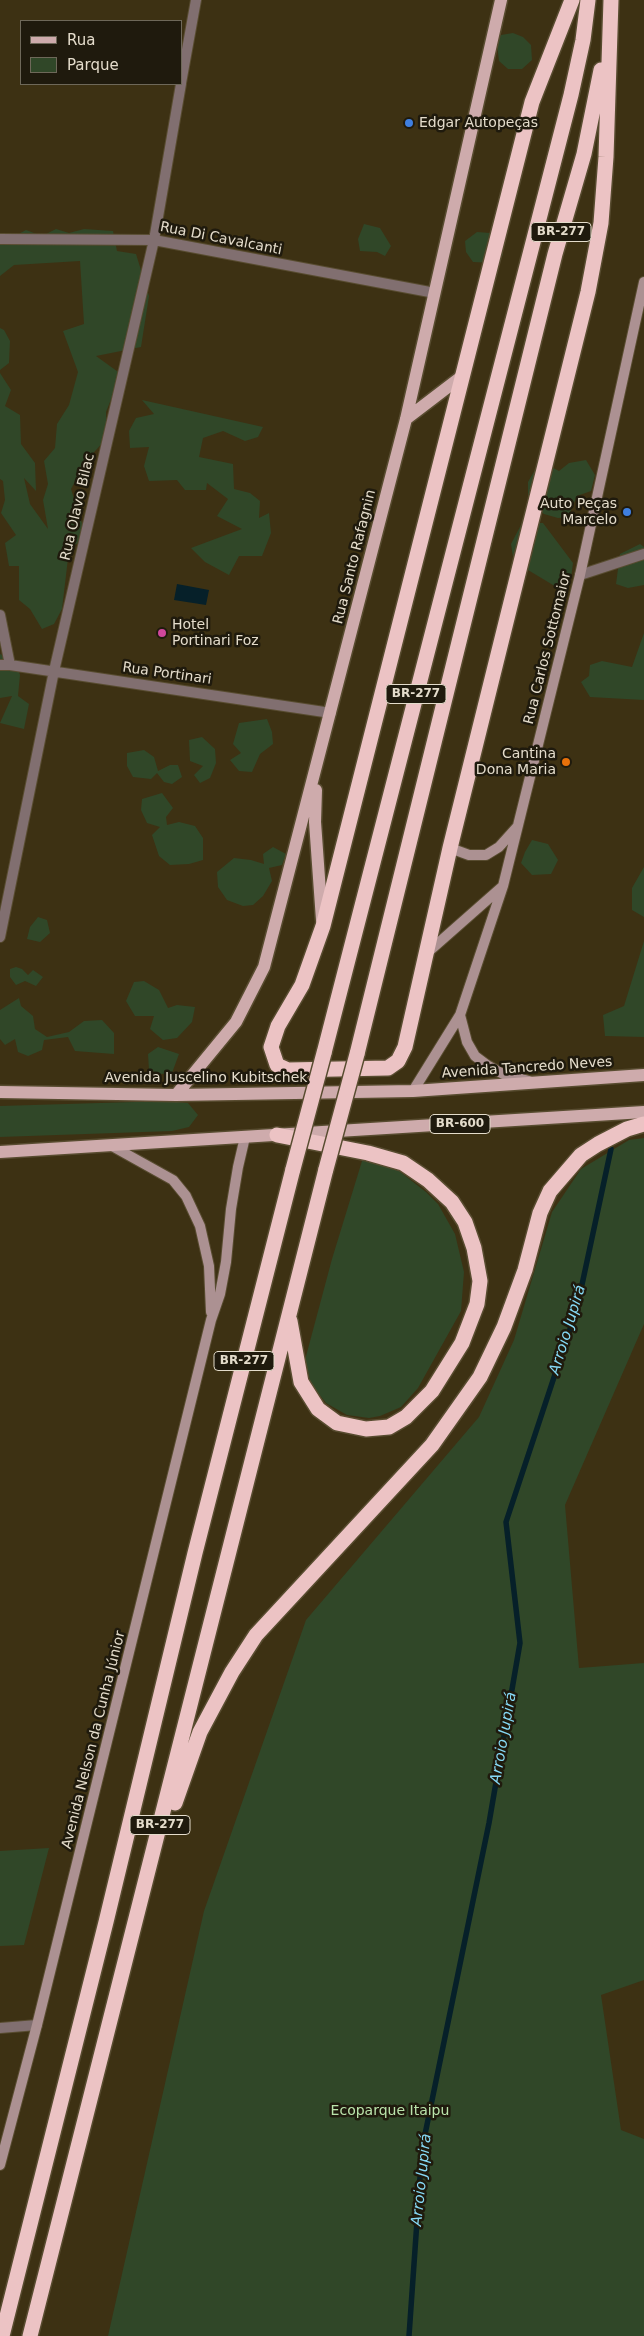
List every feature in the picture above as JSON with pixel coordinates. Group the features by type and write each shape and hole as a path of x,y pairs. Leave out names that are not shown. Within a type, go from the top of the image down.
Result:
{"highway":[{"path":"572,0 532,102 322,926 302,986 278,1026 271,1047 277,1065 288,1070 388,1068 398,1061 405,1047 450,848 588,292 601,223 606,157 611,5"},
{"name":"BR-277","path":"2,2336 106,1922 195,1553 571,95 588,0"},
{"name":"BR-277","path":"30,2336 147,1880 289,1313 357,1054 555,254 584,154 596,97 611,5"},
{"path":"147,1880 200,1732 232,1672 256,1635 432,1445 461,1406 480,1377 504,1327 525,1270 540,1213 550,1192 560,1178 581,1155 598,1144 627,1128 644,1124"},
{"path":"277,1135 377,1155 403,1163 428,1180 452,1202 466,1222 474,1248 480,1281 477,1304 462,1343 432,1391 406,1417 389,1427 366,1429 337,1423 318,1409 300,1382 289,1313"}],"main road":[{"name":"Rua Santo Rafagnin","path":"176,1095 236,1022 264,967 406,419 501,0"},
{"path":"406,419 461,377"},
{"path":"318,763 315,822 322,926"},
{"name":"Avenida Tancredo Neves","path":"413,1091 644,1075"},
{"name":"Avenida Juscelino Kubitschek","path":"0,1092 176,1095 413,1091"},
{"name":"BR-600","path":"277,1135 644,1112"},
{"path":"0,1152 277,1135"}],"street":[{"name":"Rua Olavo Bilac","path":"182,78 196,0"},
{"name":"Rua Olavo Bilac","path":"0,937 54,672 154,240 181,85"},
{"name":"Rua Di Cavalcanti","path":"0,239 154,240 435,293"},
{"name":"Rua Carlos Sottomaior","path":"413,1091 460,1015 503,886 580,575 644,282"},
{"path":"580,575 644,554"},
{"path":"0,615 5,665"},
{"name":"Rua Portinari","path":"5,665 331,713"},
{"path":"450,848 469,855 486,855 499,847 519,824"},
{"path":"426,952 503,886"},
{"path":"460,1015 467,1042 475,1056 503,1074 534,1083"},
{"name":"Avenida Nelson da Cunha Júnior","path":"0,2165 37,2025 211,1320 220,1294 226,1262 231,1209 245,1137"},
{"name":"Avenida Nelson da Cunha Júnior","path":"112,1146 173,1180 186,1196 200,1226 209,1266 211,1320"},
{"path":"0,2028 37,2025"}],"green space":[{"path":"513,33 523,37 531,45 532,60 522,69 508,69 499,61 497,44 501,35"},
{"path":"364,224 380,228 391,246 385,256 377,252 360,251 358,239"},
{"path":"56,229 69,233 84,229 113,231 117,251 136,254 149,296 141,347 96,356 121,374 106,412 107,438 86,461 71,489 86,536 69,550 62,609 54,624 42,629 30,609 19,600 19,566 9,566 5,543 16,535 1,513 5,500 3,481 0,479 0,373 11,390 5,406 20,415 21,444 35,463 36,491 24,478 30,504 48,529 43,500 48,484 44,461 55,448 57,424 69,405 78,372 63,331 84,324 80,261 14,265 0,276 0,238 3,242 26,230 42,236"},
{"path":"477,232 490,233 503,242 503,255 495,263 473,262 466,252 465,241"},
{"path":"0,328 4,330 10,341 9,363 0,370"},
{"path":"142,400 263,427 258,437 245,441 223,431 203,438 199,457 233,464 234,489 250,493 260,501 259,518 269,513 271,533 262,556 239,556 229,575 205,562 191,548 242,529 217,516 228,499 207,483 206,490 185,490 177,480 149,481 144,466 149,447 130,448 129,431 136,418 154,414"},
{"path":"586,460 595,475 591,491 577,496 568,517 558,518 544,514 528,502 528,482 540,461 559,471 569,463"},
{"path":"522,523 543,523 573,563 571,578 563,591 528,570 513,557 511,544"},
{"path":"640,544 644,547 644,585 628,588 616,584 620,554"},
{"path":"644,633 644,700 590,697 581,682 589,676 590,665 602,661 632,667"},
{"path":"0,654 15,660 20,675 18,696 29,704 24,729 0,723 12,696 0,698"},
{"path":"267,719 272,732 273,744 260,754 252,772 239,771 230,760 241,753 233,744 239,723"},
{"path":"202,737 215,749 216,763 210,778 200,783 194,775 203,766 190,761 189,740"},
{"path":"144,750 154,757 158,771 170,765 178,765 182,777 172,784 164,782 157,773 151,779 133,777 127,766 127,753"},
{"path":"162,793 173,808 166,817 167,825 179,822 195,826 203,838 203,860 189,864 170,865 159,856 152,835 160,827 147,823 141,810 142,799"},
{"path":"532,840 548,844 558,860 551,874 532,875 521,863"},
{"path":"273,847 286,854 282,865 269,868 272,881 263,896 253,905 243,906 227,900 218,887 217,872 234,858 264,864 263,854"},
{"path":"644,867 644,917 632,910 632,888"},
{"path":"38,917 47,920 50,933 40,942 27,939 30,927"},
{"path":"644,941 644,1037 605,1036 603,1015 624,1006"},
{"path":"16,967 22,969 28,975 33,970 43,977 36,986 25,981 16,985 10,977 10,969"},
{"path":"144,981 159,990 168,1008 177,1005 195,1007 192,1022 177,1038 163,1040 150,1029 154,1016 135,1016 126,1001 134,982"},
{"path":"19,998 21,1006 33,1016 35,1029 47,1037 69,1032 84,1021 102,1020 114,1033 114,1054 75,1051 68,1037 44,1040 42,1050 28,1056 18,1052 15,1039 5,1045 0,1039 0,1010"},
{"path":"158,1047 179,1054 172,1073 161,1074 149,1070 148,1054"},
{"path":"167,1101 188,1103 198,1115 189,1127 172,1131 0,1137 0,1106"},
{"name":"Ecoparque Itaipu","path":"644,1138 644,1324 565,1505 579,1668 644,1663 644,1980 601,1995 621,2130 644,2139 644,2336 108,2336 204,1911 306,1620 479,1417 514,1340 552,1212 581,1169 629,1140"},
{"path":"366,1159 399,1171 438,1204 455,1234 464,1272 461,1311 418,1388 401,1407 380,1416 369,1418 347,1415 326,1403 311,1384 305,1360 332,1259 362,1161"},
{"path":"49,1848 24,1945 0,1946 0,1851"}],"water":[{"path":"177,584 209,590 206,605 174,600"}],"waterway":[{"name":"Arroio Jupirá","path":"409,2336 422,2149 489,1823 520,1643 506,1522 577,1308 611,1149"}],"place":[{"name":"Edgar Autopeças","path":"409,123"},
{"name":"Auto Peças Marcelo","path":"627,512"},
{"name":"Hotel Portinari Foz","path":"162,633"},
{"name":"Cantina Dona Maria","path":"566,762"}]}
